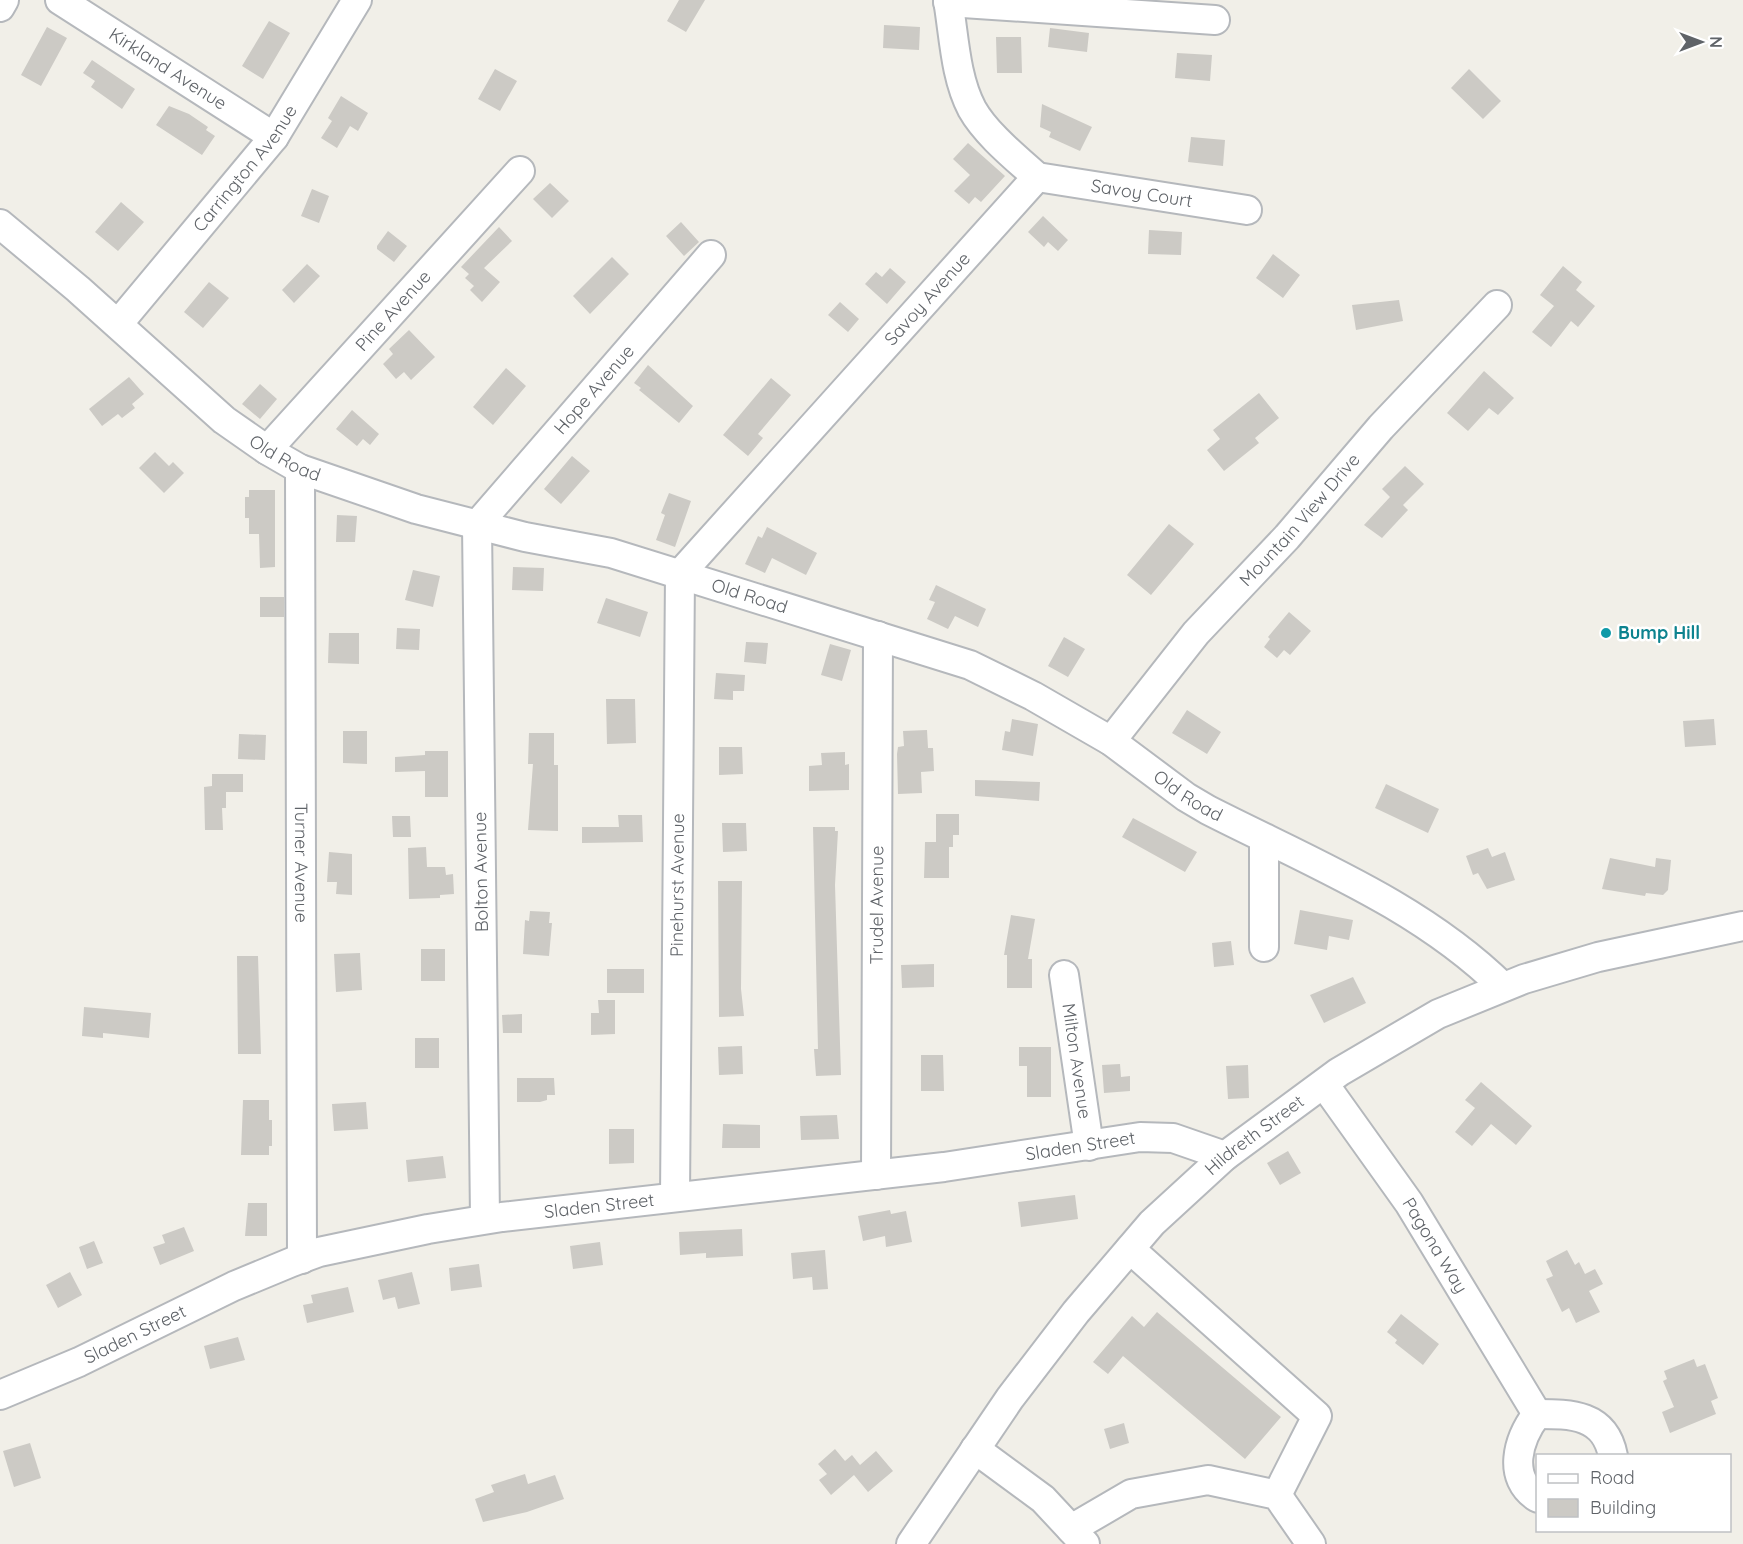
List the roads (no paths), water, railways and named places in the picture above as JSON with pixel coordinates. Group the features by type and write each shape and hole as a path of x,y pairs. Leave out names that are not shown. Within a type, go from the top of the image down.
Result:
{"street":[{"path":"0,7 4,0"},
{"name":"Kirkland Avenue","path":"60,0 274,137"},
{"name":"Carrington Avenue","path":"118,324 274,137 357,0"},
{"path":"1037,177 1004,147 972,110 959,71 948,1 1215,20"},
{"name":"Pine Avenue","path":"267,450 520,171"},
{"name":"Savoy Court","path":"1037,177 1246,210"},
{"name":"Savoy Avenue","path":"680,574 1037,177"},
{"name":"Old Road","path":"0,224 118,324 224,420 300,470 416,509 477,525 611,553 970,665 1033,696 1111,741 1186,797 1428,926 1482,966 1503,987"},
{"name":"Hope Avenue","path":"477,525 711,255"},
{"name":"Mountain View Drive","path":"1111,741 1197,633 1287,537 1381,427 1497,305"},
{"name":"Turner Avenue","path":"300,470 303,1258"},
{"name":"Bolton Avenue","path":"477,525 485,1220"},
{"name":"Pinehurst Avenue","path":"675,1197 680,574"},
{"name":"Trudel Avenue","path":"876,1174 878,636"},
{"path":"1264,839 1264,947"},
{"name":"Hildreth Street","path":"911,1544 1010,1398 1070,1321 1152,1223 1225,1156 1339,1072 1438,1014 1503,987 1598,957 1743,926"},
{"name":"Milton Avenue","path":"1064,975 1089,1146"},
{"name":"Pagona Way","path":"1324,1084 1409,1203 1537,1414"},
{"name":"Sladen Street","path":"0,1395 79,1362 234,1286 303,1258 320,1252 428,1229 485,1220 876,1174 1089,1146 1140,1137 1173,1138 1225,1156"},
{"path":"1130,1249 1317,1416 1277,1495"},
{"path":"1536,1497 1527,1491 1519,1474 1518,1454 1524,1431 1537,1414 1578,1415 1608,1436 1613,1454"},
{"path":"975,1449 1043,1499 1078,1536 1131,1494 1208,1480 1277,1495 1311,1544"}],"place":[{"name":"Bump Hill","path":"1606,633"}]}
